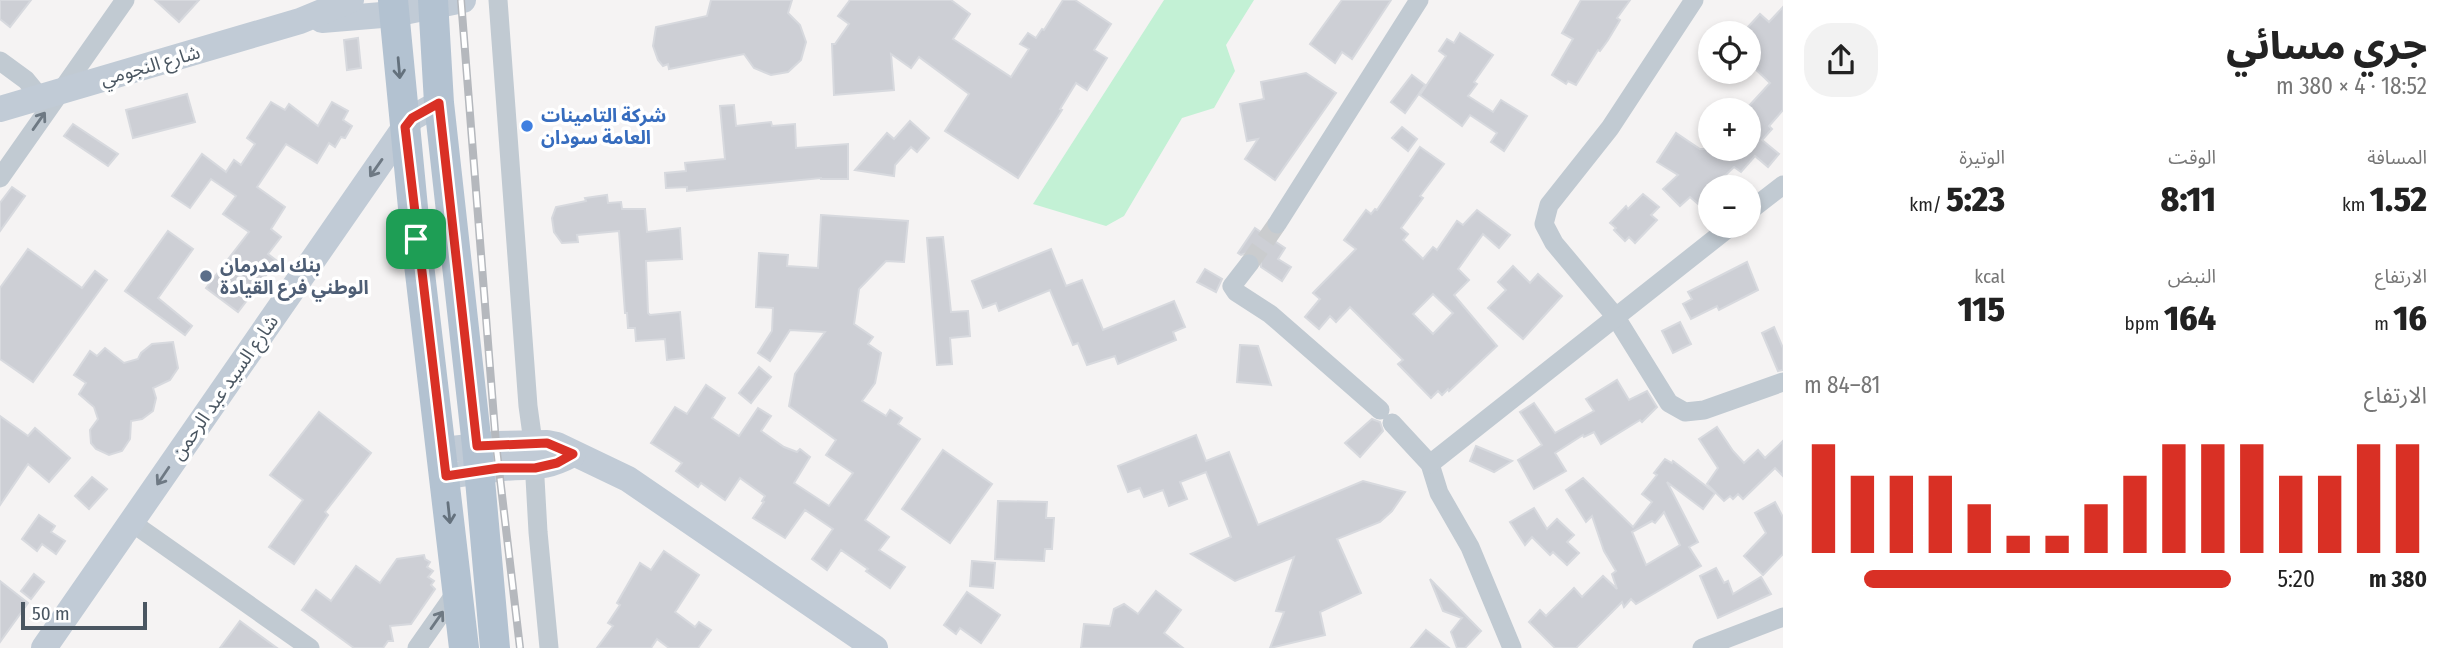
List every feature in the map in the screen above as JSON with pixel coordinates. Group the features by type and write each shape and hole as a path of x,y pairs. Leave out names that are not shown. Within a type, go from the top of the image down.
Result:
{"main road":[{"path":"433,3 439,103 478,459 495,648"},
{"path":"394,7 464,648"}],"street":[{"path":"0,177 50,94 125,0"},
{"name":"شارع النجومي","path":"0,109 300,21 351,0"},
{"name":"شارع النجومي","path":"300,21 463,0"},
{"path":"498,0 549,648"},
{"path":"1277,224 1419,0"},
{"path":"1694,0 1610,128 1549,205 1544,224 1554,243 1615,316 1669,403 1685,412 1704,410 1783,382"},
{"path":"0,61 50,94"},
{"name":"شارع السيد عبد الرحمن","path":"44,648 405,127 412,118 439,103"},
{"path":"1761,202 1783,185"},
{"path":"1430,464 1716,238"},
{"path":"1249,264 1232,286 1236,292 1270,314 1386,417 1430,464 1439,493 1470,547 1512,648"},
{"path":"444,463 478,459 499,468 534,455 557,463 573,454 628,479 875,648"},
{"path":"131,522 310,648"},
{"path":"417,648 457,591"},
{"path":"1702,648 1746,640 1783,617"}],"green space":[{"path":"1164,0 1254,0 1226,45 1235,71 1214,108 1182,118 1124,216 1106,226 1033,204"}],"building":[{"path":"0,0 31,0 10,27 0,19"},
{"path":"155,0 199,0 179,22"},
{"path":"711,0 792,0 788,13 800,25 806,42 801,60 788,72 771,75 754,68 744,54 669,69 668,64 663,66 653,46 656,27 707,16"},
{"path":"850,0 951,0 970,14 953,39 1011,77 1029,49 1020,44 1028,33 1036,38 1063,0 1075,0 1111,24 1094,50 1107,58 1087,90 1076,83 1060,109 1062,110 1018,178 945,131 969,94 919,57 911,68 891,54 894,90 834,95 832,44 835,44 849,24 838,16"},
{"path":"1342,0 1391,0 1352,59 1342,52 1335,63 1310,44"},
{"path":"1581,0 1630,0 1617,18 1620,20 1608,40 1600,51 1598,50 1576,85 1568,81 1566,84 1552,75 1573,39 1562,33"},
{"path":"1783,7 1783,110 1769,126 1772,129 1762,140 1779,154 1768,167 1761,161 1761,98 1756,98 1770,83 1761,74 1761,21 1754,21 1760,14 1769,22"},
{"path":"1460,33 1493,55 1474,82 1477,84 1468,96 1493,112 1501,100 1527,116 1504,151 1491,142 1497,133 1470,115 1462,126 1420,95 1446,56 1439,51 1447,39 1454,43"},
{"path":"358,38 361,68 347,70 344,40"},
{"path":"1306,73 1336,93 1275,180 1245,159 1258,139 1247,141 1240,104 1264,99 1261,82"},
{"path":"1412,75 1425,85 1405,113 1391,102"},
{"path":"187,94 195,122 133,138 126,110"},
{"path":"271,102 285,110 289,104 318,126 332,102 348,111 343,120 352,126 345,138 341,137 335,147 329,143 317,163 286,144 257,187 285,207 271,229 281,237 268,254 277,261 238,312 206,288 249,232 223,214 236,196 211,179 190,208 172,196 202,154 226,172 234,160 241,165 255,144 247,138"},
{"path":"734,105 736,126 771,122 772,126 795,124 796,148 848,144 848,179 821,178 687,191 687,187 666,188 665,173 686,171 685,163 725,159 720,106"},
{"path":"910,121 929,138 917,152 911,147 895,165 894,176 855,170 887,133 894,139"},
{"path":"73,124 118,154 108,166 64,136"},
{"path":"1402,127 1417,139 1408,151 1392,138"},
{"path":"1676,133 1698,148 1698,161 1751,161 1741,172 1734,167 1726,175 1698,175 1698,204 1690,197 1680,206 1663,189 1678,175 1657,162"},
{"path":"1420,147 1444,164 1401,228 1408,234 1403,240 1423,259 1433,247 1437,250 1457,221 1463,225 1477,210 1510,235 1499,248 1483,234 1458,269 1469,280 1454,295 1497,346 1442,395 1438,391 1431,398 1398,364 1403,360 1350,307 1336,322 1330,316 1319,329 1305,317 1320,299 1313,293 1356,249 1344,240 1366,210 1371,214 1377,210","holes":["1433,294 1453,313 1433,334 1413,314"]},
{"path":"12,187 25,196 0,231 0,203"},
{"path":"1643,194 1659,207 1651,215 1657,220 1635,243 1629,237 1625,241 1610,223 1626,206 1628,209"},
{"path":"607,195 608,203 621,202 622,209 645,209 647,232 680,228 682,259 646,261 648,313 680,312 684,358 667,360 665,339 636,341 635,328 628,328 619,231 577,235 578,242 562,243 554,232 552,218 556,207 586,201 585,198"},
{"path":"821,215 908,221 904,262 886,261 859,289 854,324 873,337 868,344 881,353 875,383 862,401 886,416 890,410 902,418 898,424 920,439 865,520 889,537 879,550 905,567 890,588 841,550 827,570 812,559 833,529 805,510 785,538 753,518 765,496 740,478 725,500 701,483 698,487 676,471 682,463 651,443 675,407 687,414 706,385 725,398 712,418 739,436 758,408 771,416 761,431 784,447 797,452 800,449 810,457 794,483 829,506 853,473 826,455 836,440 789,406 795,374 825,332 790,330 770,361 758,353 772,331 773,308 756,307 759,253 788,255 787,266 818,268"},
{"path":"1255,228 1285,248 1278,259 1291,267 1282,281 1261,267 1261,260 1256,254 1238,253"},
{"path":"168,231 193,249 158,298 192,326 185,335 125,291"},
{"path":"943,237 951,312 968,311 970,336 950,338 952,364 937,365 927,238"},
{"path":"28,249 82,288 95,271 107,280 33,382 0,359 0,288"},
{"path":"1051,249 1066,286 1082,280 1103,330 1174,301 1185,327 1173,332 1176,340 1118,364 1115,356 1087,365 1078,343 1073,345 1050,290 999,311 996,303 983,308 972,281"},
{"path":"1747,262 1758,290 1719,310 1717,306 1691,319 1683,304 1692,299 1688,292"},
{"path":"1513,266 1530,283 1538,274 1562,296 1523,339 1488,308 1506,290 1498,282"},
{"path":"1205,269 1222,279 1216,292 1197,282"},
{"path":"1680,322 1691,344 1673,353 1662,331"},
{"path":"1774,327 1783,348 1783,370 1778,371 1762,333"},
{"path":"173,342 178,368 170,380 153,388 156,398 153,411 142,419 131,421 130,439 122,451 109,455 96,449 91,443 90,430 98,419 94,407 79,394 86,383 74,375 90,351 97,356 105,348 124,363 138,359 152,344"},
{"path":"1240,345 1258,346 1271,385 1237,382"},
{"path":"759,367 771,377 751,403 739,393"},
{"path":"1617,380 1629,400 1647,391 1657,407 1642,422 1640,420 1601,444 1594,432 1584,437 1583,435 1555,453 1566,471 1534,489 1518,460 1542,445 1520,412 1534,403 1555,433 1594,411 1586,399"},
{"path":"319,412 371,453 325,512 328,515 294,564 269,547 303,500 270,475"},
{"path":"0,416 28,436 35,428 70,458 49,482 28,464 0,505"},
{"path":"1372,419 1380,422 1383,431 1360,457 1345,443"},
{"path":"1717,427 1744,463 1758,450 1765,458 1783,441 1783,476 1775,468 1743,499 1738,494 1733,499 1730,496 1724,501 1707,484 1718,468 1699,439"},
{"path":"1196,435 1206,461 1229,452 1258,525 1363,481 1405,492 1392,511 1380,522 1337,539 1361,593 1320,612 1325,635 1270,648 1284,612 1276,611 1294,557 1235,581 1191,554 1231,537 1206,472 1180,482 1187,499 1169,506 1163,490 1144,497 1140,488 1128,492 1118,466"},
{"path":"1476,446 1512,461 1494,472 1470,461"},
{"path":"943,450 992,484 950,543 902,509"},
{"path":"1665,459 1672,463 1673,461 1715,493 1703,509 1667,482 1698,542 1689,547 1701,566 1636,604 1631,599 1624,607 1622,602 1576,648 1555,648 1529,622 1540,610 1546,616 1574,588 1582,597 1603,576 1617,589 1612,574 1616,571 1604,551 1592,516 1586,522 1566,490 1583,478 1633,527 1652,502 1642,494 1657,475 1654,473","holes":["1664,512 1680,545 1646,565 1632,532 1652,521 1655,523"]},
{"path":"92,477 107,489 89,509 75,496"},
{"path":"998,501 1047,502 1046,518 1054,518 1052,549 1045,549 1044,561 995,559"},
{"path":"1775,502 1783,517 1783,554 1763,575 1744,556 1766,533 1755,513"},
{"path":"1534,508 1547,529 1557,519 1574,535 1567,542 1579,553 1567,565 1553,552 1550,555 1532,537 1525,545 1510,522"},
{"path":"39,515 55,526 51,532 65,541 56,554 42,544 37,551 22,539"},
{"path":"664,551 699,575 675,612 695,627 699,622 711,630 698,648 669,648 657,639 651,648 597,648 613,626 608,623 620,605 617,603 640,563 651,570"},
{"path":"424,555 430,562 427,567 433,571 428,577 434,581 431,585 435,589 411,624 390,626 393,641 388,641 383,648 354,648 302,610 316,590 331,601 356,566 380,583 397,559"},
{"path":"972,561 995,563 993,588 970,586"},
{"path":"1716,568 1724,583 1728,581 1733,594 1761,577 1771,594 1718,618 1700,576"},
{"path":"34,574 44,582 31,599 21,591"},
{"path":"1430,579 1481,631 1465,648 1457,648 1451,632 1462,618 1443,611"},
{"path":"0,581 28,603 0,642"},
{"path":"1156,591 1181,610 1164,633 1183,648 1081,648 1084,624 1110,626 1114,609 1124,604 1138,614"},
{"path":"967,592 1000,615 981,643 960,628 956,634 944,625"},
{"path":"240,621 277,648 220,648"},
{"path":"1426,630 1449,648 1411,648"}],"tunnel":[{"path":"1249,264 1277,224"}],"railway":[{"path":"461,0 496,444 520,648"}],"place":[{"name":"شركة التامينات العامة سودان","path":"527,126"},
{"name":"بنك امدرمان الوطني فرع القيادة","path":"206,276"}],"route":[{"path":"439,103 477,446 547,443 573,454 548,466 499,468 446,476 416,239 405,127 412,118 439,103"}]}
